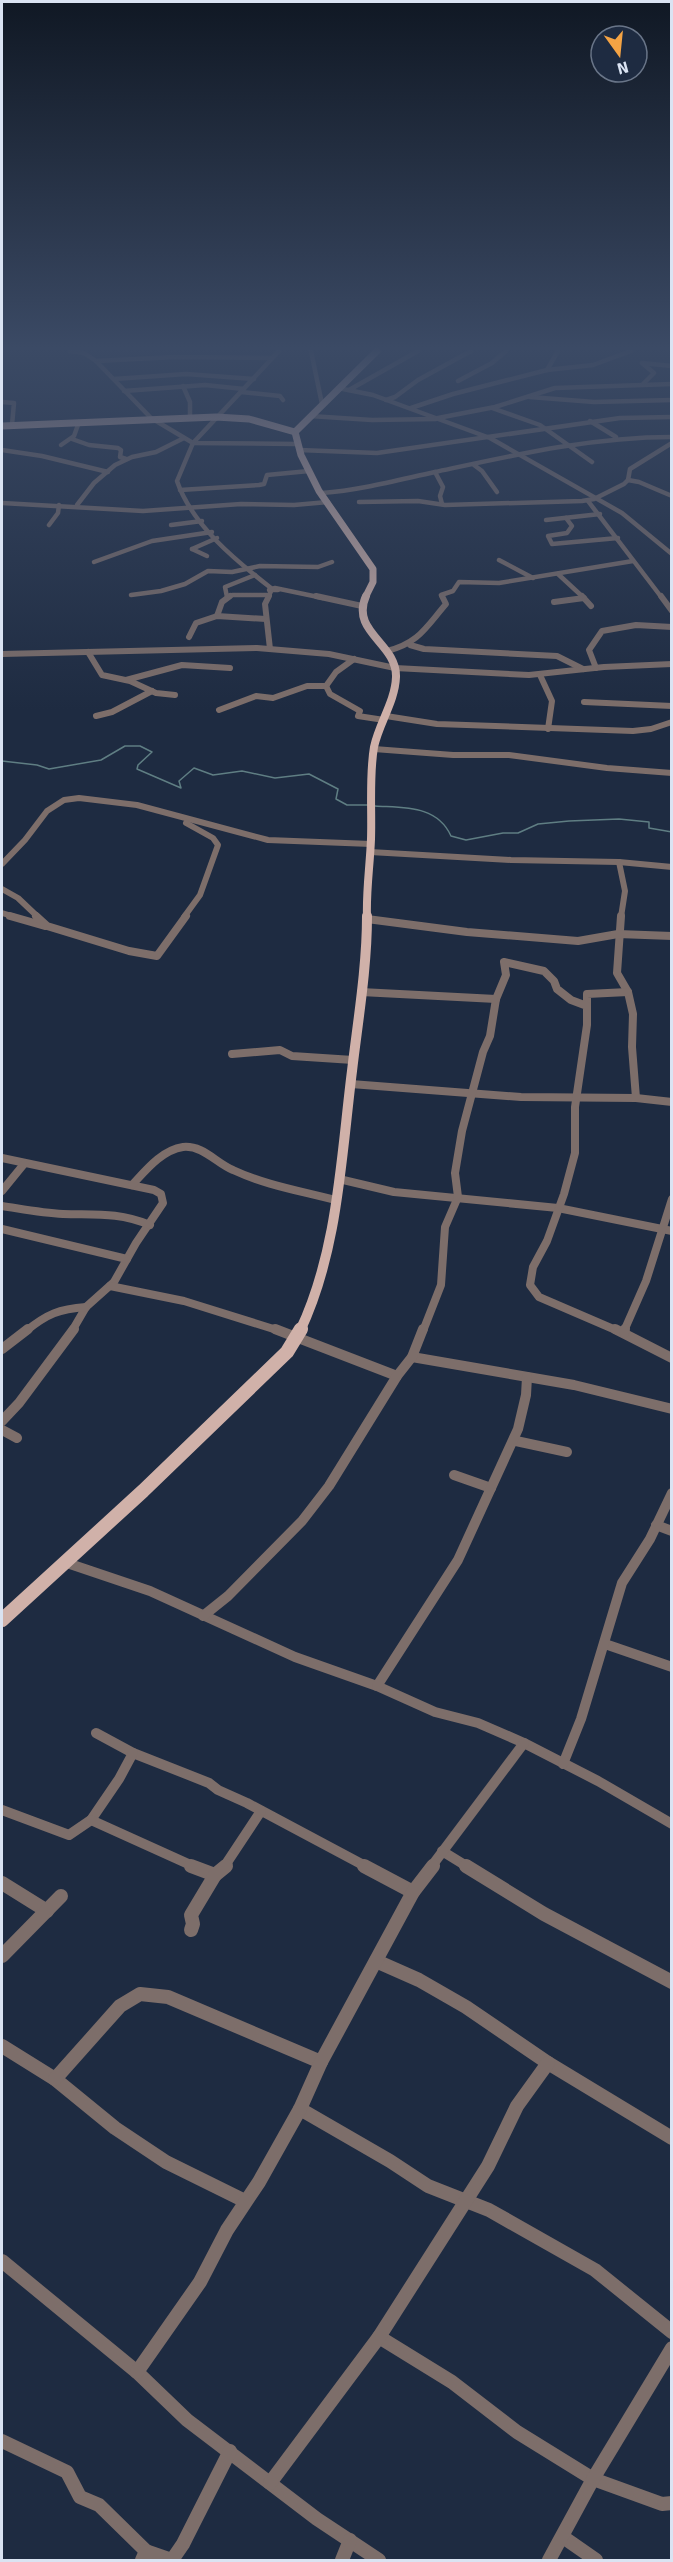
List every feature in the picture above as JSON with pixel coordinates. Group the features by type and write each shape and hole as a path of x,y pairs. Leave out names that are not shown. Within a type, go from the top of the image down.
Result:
{"main road":[{"path":"2,1620 225,1414 287,1352 297,1338 324,1270 339,1179 361,992 371,848 374,749 376,737 391,703 395,669 393,659 367,629 362,606 372,587 372,567 339,523 309,471"}],"street":[{"path":"100,471 108,472"},
{"path":"181,471 177,481 190,508 247,570 272,591"},
{"path":"180,490 259,485 264,484 267,475 309,471"},
{"path":"2,503 142,511 190,508 325,498 443,471"},
{"path":"481,471 497,492"},
{"path":"546,471 591,500 622,513 672,554"},
{"path":"628,480 630,471"},
{"path":"77,506 85,492 108,472"},
{"path":"435,472 443,487 440,496 442,504"},
{"path":"359,502 418,501 442,504 591,500 628,480 639,482 672,496"},
{"path":"591,500 633,561 672,611"},
{"path":"49,525 58,513 59,506"},
{"path":"569,509 575,517"},
{"path":"546,520 600,514"},
{"path":"566,518 572,526 567,533 549,536 552,544 618,538"},
{"path":"178,534 168,522 202,521"},
{"path":"94,562 118,552 178,534 212,532"},
{"path":"207,556 192,549 217,538"},
{"path":"499,560 533,578"},
{"path":"387,651 411,645 421,637 446,604 441,595 453,591 457,583 499,583 633,561"},
{"path":"131,595 161,591 185,584 208,571 247,570 260,566 321,566 332,562"},
{"path":"558,574 591,606"},
{"path":"227,597 225,587 255,576"},
{"path":"255,584 261,581"},
{"path":"240,593 248,587"},
{"path":"270,649 266,604 272,591"},
{"path":"217,616 219,607 227,597 240,593 272,591 362,606"},
{"path":"554,602 584,598"},
{"path":"189,636 196,623 217,616 266,619"},
{"path":"596,668 589,650 600,632 636,625 672,627"},
{"path":"411,645 423,649 557,656 583,669"},
{"path":"2,654 204,648 270,649 354,659 395,669 540,675 583,669 672,664"},
{"path":"88,652 99,674 126,680 152,691 176,695"},
{"path":"326,686 336,672 354,659"},
{"path":"126,680 182,665 230,668"},
{"path":"540,675 551,691 553,703 549,729"},
{"path":"219,710 256,696 277,697 307,686 326,686"},
{"path":"326,686 330,694 360,711 358,716 429,724 643,731 672,722"},
{"path":"96,716 112,712 152,691"},
{"path":"584,702 672,706"},
{"path":"374,749 453,755 509,755 607,768 672,773"},
{"path":"2,864 25,840 47,811 64,800 102,800 137,805 176,818 268,840 511,860 619,862 672,867"},
{"path":"2,913 129,951 157,956 200,895 219,843 176,818"},
{"path":"619,862 625,891 618,934 618,978 628,992 634,1028 632,1047 636,1098"},
{"path":"2,889 18,898 47,926"},
{"path":"367,919 467,932 578,940 606,938 618,934 672,936"},
{"path":"203,1616 228,1596 302,1521 359,1439 397,1376 412,1357 441,1285 446,1227 458,1197 455,1173 462,1131 483,1052 490,1036 496,999 506,975 504,962 544,971 554,981 557,989 571,1000 587,1006"},
{"path":"361,992 496,999"},
{"path":"628,992 587,994 578,1097 575,1107 575,1153 551,1230 533,1267 530,1285 539,1297 624,1333 672,1358"},
{"path":"232,1054 279,1050 292,1056 353,1060"},
{"path":"351,1084 542,1097 636,1098 672,1102"},
{"path":"132,1185 155,1162 173,1150 189,1146 201,1149 221,1164 254,1179 335,1200"},
{"path":"2,1158 154,1190 162,1196 163,1203 110,1286 86,1307 75,1326 19,1403 2,1421"},
{"path":"2,1191 24,1164"},
{"path":"339,1179 394,1192 558,1208 672,1231"},
{"path":"624,1333 627,1319 638,1301 649,1271 660,1228 672,1199"},
{"path":"2,1206 48,1214 117,1213 150,1225"},
{"path":"2,1229 127,1259"},
{"path":"110,1286 139,1290 242,1317 397,1376"},
{"path":"2,1349 41,1319 62,1309 86,1307"},
{"path":"412,1357 574,1385 672,1409"},
{"path":"377,1686 401,1654 414,1629 454,1568 491,1488 502,1470 516,1441 528,1399 527,1377"},
{"path":"2,1430 17,1438"},
{"path":"516,1441 567,1452"},
{"path":"454,1475 491,1488"},
{"path":"563,1764 581,1719 596,1663 605,1644 622,1583 644,1551 672,1493"},
{"path":"656,1525 672,1531"},
{"path":"64,1562 150,1591 295,1657 377,1686 435,1712 478,1723 524,1743 672,1824"},
{"path":"605,1644 672,1667"},
{"path":"96,1733 133,1753 208,1783 413,1892"},
{"path":"138,2372 200,2282 227,2230 300,2109 321,2062 413,1892 524,1743"},
{"path":"2,1810 69,1835 76,1828 91,1820 124,1772 133,1753"},
{"path":"190,1930 193,1923 191,1916 215,1875 226,1865 261,1811"},
{"path":"91,1820 184,1864 215,1875"},
{"path":"442,1851 544,1914 672,1983"},
{"path":"2,1883 47,1911"},
{"path":"2,1956 61,1896"},
{"path":"376,1961 419,1980 466,2007 548,2063 672,2138"},
{"path":"55,2079 120,2006 140,1994 168,1997 321,2062"},
{"path":"2,2046 55,2079 115,2128 158,2156 245,2201"},
{"path":"270,2483 379,2337 464,2200 488,2166 517,2106 548,2063"},
{"path":"300,2109 390,2161 428,2186 489,2210 595,2270 672,2332"},
{"path":"2,2261 138,2372 187,2420 317,2519 379,2560"},
{"path":"379,2337 452,2382 517,2432 593,2479 662,2504 672,2503"},
{"path":"549,2560 564,2537 593,2479 672,2348"},
{"path":"2,2441 67,2472 80,2497 99,2505 144,2556 172,2560 183,2544 230,2451"},
{"path":"564,2537 596,2560"},
{"path":"342,2560 350,2540"}],"waterway":[{"path":"2,761 37,765 49,769 101,760 125,746 140,746 152,752 138,765 137,769 181,788 179,781 194,768 213,775 242,771 275,778 309,774 338,789 336,799 347,805 369,805"},
{"path":"375,806 408,808 428,813 445,826 451,836 466,840 503,833 518,833 538,824 619,819 649,822 649,828 672,832"}]}
